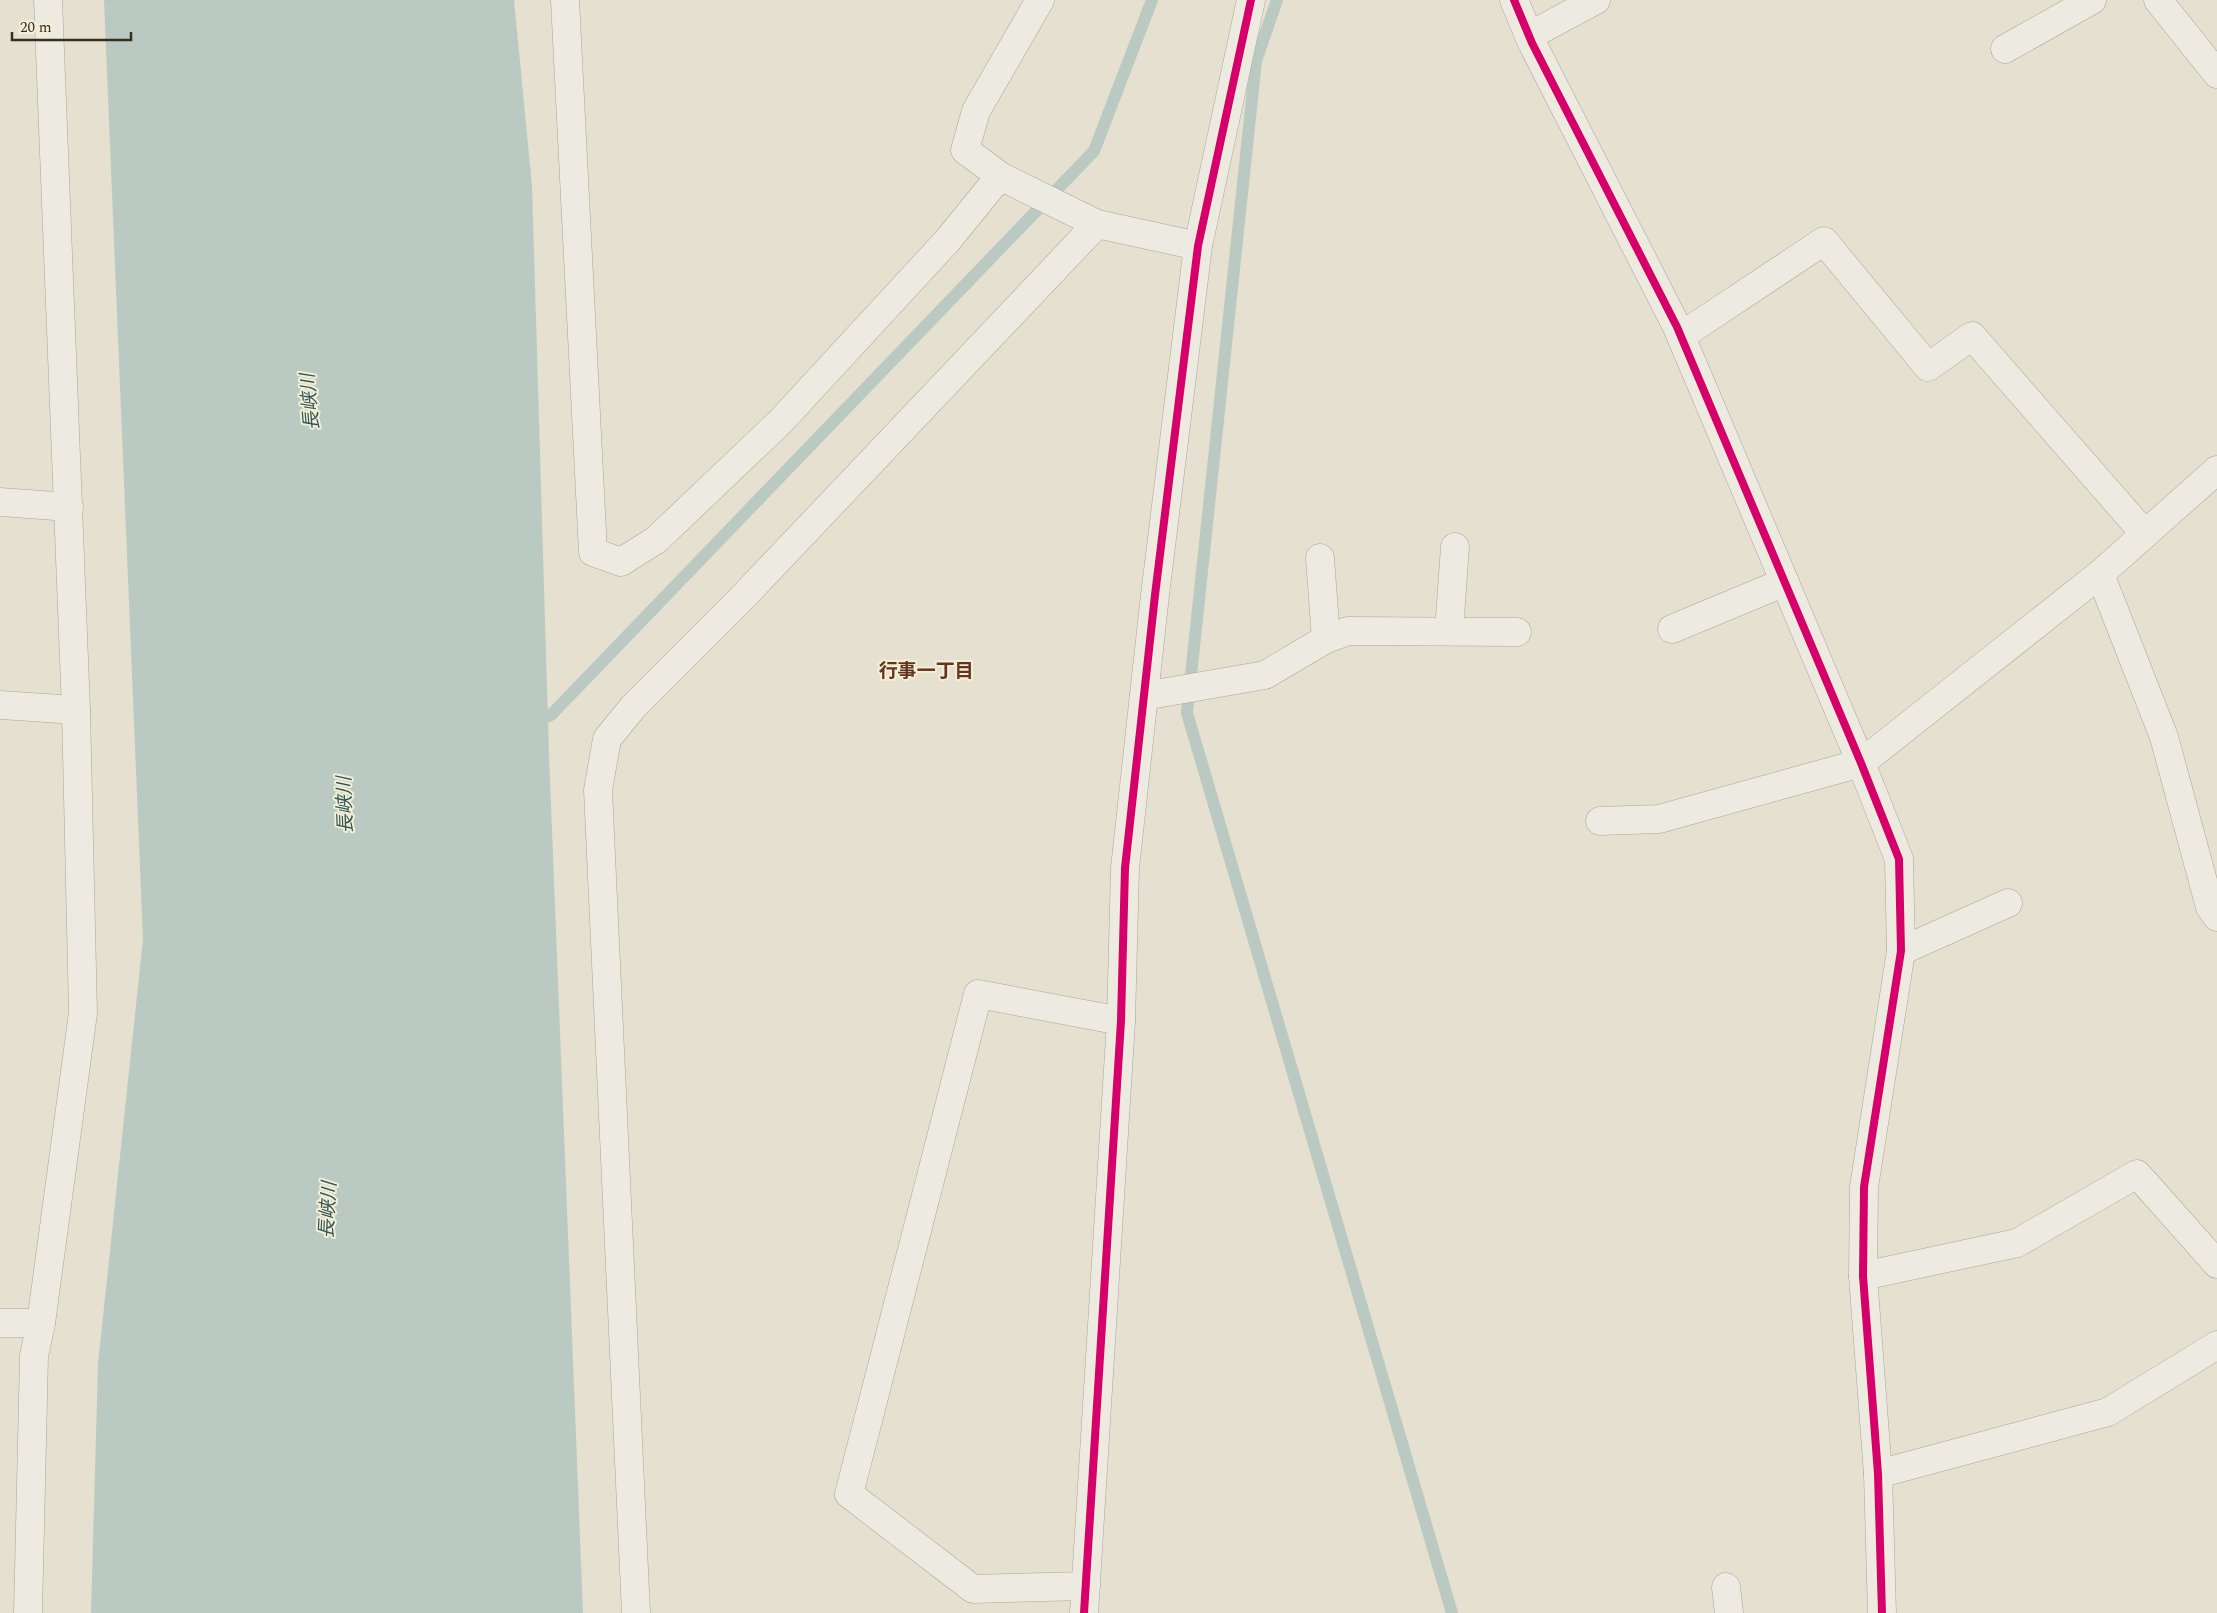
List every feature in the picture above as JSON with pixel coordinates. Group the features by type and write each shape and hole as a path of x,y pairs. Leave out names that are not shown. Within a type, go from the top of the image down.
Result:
{"street":[{"path":"28,1613 34,1356 41,1323 83,1013 76,710 48,0"},
{"path":"565,0 593,552 621,562 656,540 781,421 947,241 1000,176"},
{"path":"1040,0 976,112 965,150 1000,176 1086,218 1198,246"},
{"path":"1084,1613 1121,1021 1126,868 1144,696 1198,246 1251,0"},
{"path":"1514,0 1529,36 1681,336 1861,763 1899,859 1901,951 1864,1187 1864,1276 1878,1474 1882,1613"},
{"path":"1529,36 1596,0"},
{"path":"2005,49 2092,0"},
{"path":"2158,0 2217,74"},
{"path":"636,1613 598,790 607,739 634,707 749,591 1086,218"},
{"path":"1681,336 1824,241 1928,367 1972,336 2145,534"},
{"path":"1600,821 1659,819 1861,763 2100,574 2217,470"},
{"path":"0,502 68,507"},
{"path":"1449,631 1455,547"},
{"path":"1320,558 1326,639"},
{"path":"2100,574 2164,737 2210,907 2217,917"},
{"path":"1672,628 1785,582"},
{"path":"1144,696 1265,675 1326,639 1348,631 1517,632"},
{"path":"0,705 76,710"},
{"path":"1901,951 2008,903"},
{"path":"1086,1586 973,1589 849,1494 978,994 1121,1021"},
{"path":"1864,1276 2017,1243 2137,1174 2217,1264"},
{"path":"0,1323 41,1323"},
{"path":"1878,1474 2108,1412 2217,1345"}],"water":[{"name":"長峡川","path":"104,0 514,0 532,186 549,755 583,1613 91,1613 98,1364 143,939"}],"waterway":[{"path":"532,723 551,715 1094,151 1152,0"},
{"path":"1277,0 1256,61 1187,713 1452,1613"}],"cycle path":[{"path":"1084,1613 1121,1021 1125,868 1155,595 1198,246 1251,0"},
{"path":"1514,0 1532,43 1677,327 1861,763 1899,859 1901,951 1864,1187 1863,1276 1878,1474 1882,1613"}],"district":[{"name":"行事一丁目","path":"926,670"}]}
